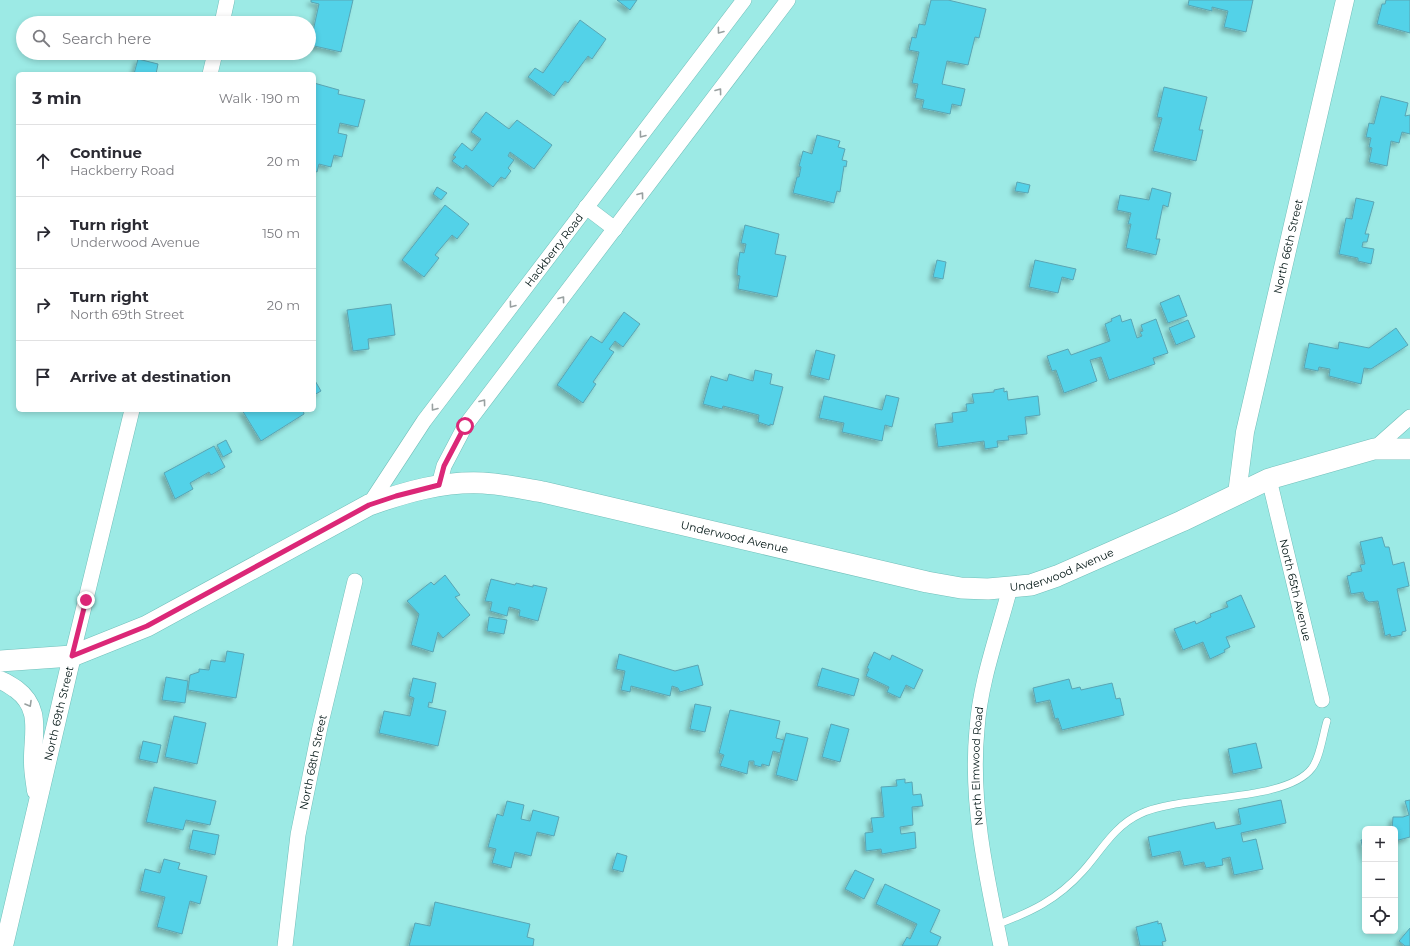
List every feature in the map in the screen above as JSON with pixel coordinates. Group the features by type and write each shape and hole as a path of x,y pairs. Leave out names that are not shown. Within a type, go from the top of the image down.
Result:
{"main road":[{"name":"Underwood Avenue","path":"0,661 72,656 147,626 369,505 396,496 439,485 483,483 531,490 927,582 961,588 1010,588 1031,585 1057,576 1182,521 1269,479 1374,449 1410,449"}],"street":[{"path":"224,16 227,0"},
{"name":"Hackberry Road","path":"369,505 424,421 744,0"},
{"name":"North 66th Street","path":"1237,494 1245,432 1345,0"},
{"path":"439,485 444,466 465,426 615,229 784,2"},
{"path":"210,72 213,60"},
{"path":"586,207 615,229"},
{"name":"North 69th Street","path":"4,946 72,656 132,412"},
{"path":"1374,449 1410,417"},
{"name":"North 65th Avenue","path":"1269,479 1322,700"},
{"name":"North 68th Street","path":"285,946 298,834 320,727 355,581"},
{"name":"North Elmwood Road","path":"1001,946 981,836 976,799 975,764 981,699 1010,588"},
{"path":"0,680 6,682 24,695 32,709 35,728 33,763 37,806"}],"lane":[{"path":"996,925 1035,910 1058,894 1082,872 1107,840 1125,823 1140,814 1160,807 1277,788 1303,777 1313,767 1327,721"}],"building":[{"path":"311,0 353,0 341,52 316,46 316,18 319,4 311,2"},
{"path":"617,0 637,0 630,10"},
{"path":"931,0 948,0 986,9 979,38 975,37 968,65 947,61 942,84 965,89 961,106 952,104 950,114 922,108 924,100 915,98 918,84 912,83 919,52 909,50 912,37 916,38 919,24 925,25"},
{"path":"1189,0 1253,0 1246,32 1224,27 1228,11 1212,7 1212,11 1188,5"},
{"path":"1386,0 1410,0 1410,33 1377,24 1382,4 1385,4"},
{"path":"580,20 606,39 592,59 588,56 568,83 565,81 554,96 528,77 535,68 543,73"},
{"path":"138,60 158,64 156,72 135,72"},
{"path":"316,84 339,90 338,94 365,100 358,127 340,123 338,133 347,135 342,157 334,155 331,167 319,164 317,172"},
{"path":"1164,87 1207,97 1199,130 1203,130 1196,161 1153,151 1162,118 1157,117"},
{"path":"1381,96 1408,103 1405,116 1410,115 1410,134 1402,132 1399,143 1391,141 1387,166 1369,162 1372,148 1369,147 1371,138 1366,137 1369,123 1374,124"},
{"path":"486,112 509,129 517,120 552,145 534,169 510,152 508,156 514,160 508,168 511,171 505,179 501,177 493,187 466,165 463,169 452,161 456,157 453,155 462,143 472,151 481,139 471,132"},
{"path":"817,135 840,141 838,147 845,149 842,160 847,161 846,167 844,166 840,192 837,191 834,203 793,193 797,177 799,177 801,167 799,166 803,151 812,154"},
{"path":"1017,182 1030,185 1028,193 1015,191"},
{"path":"437,187 447,193 441,200 433,194"},
{"path":"1152,188 1171,193 1168,207 1163,205 1156,239 1160,239 1156,255 1126,248 1131,224 1128,224 1131,213 1117,210 1120,195 1149,200"},
{"path":"1356,198 1374,202 1365,234 1369,234 1367,242 1363,242 1362,247 1374,249 1371,264 1358,261 1358,258 1339,254 1346,218 1352,219"},
{"path":"445,205 469,224 457,239 452,235 435,255 439,258 424,277 402,260"},
{"path":"745,225 779,234 775,254 786,256 777,297 738,289 740,276 737,275 738,263 740,252 744,253 746,244 741,243"},
{"path":"937,260 946,262 943,279 933,277"},
{"path":"1035,260 1076,269 1073,280 1062,277 1058,293 1029,287"},
{"path":"1179,295 1187,316 1168,323 1160,303"},
{"path":"391,304 395,335 368,339 369,349 353,351 347,310"},
{"path":"624,312 640,324 623,347 615,341 609,349 614,352 593,382 596,384 583,403 557,385 591,336 602,343"},
{"path":"1120,315 1122,322 1131,319 1137,338 1142,336 1140,332 1143,331 1141,325 1156,319 1168,353 1153,358 1155,364 1109,380 1101,357 1090,360 1097,381 1064,393 1056,370 1052,371 1047,356 1068,349 1071,355 1110,341 1105,324 1112,321 1111,319"},
{"path":"1188,320 1195,337 1176,345 1169,328"},
{"path":"1396,328 1408,345 1371,369 1364,368 1361,384 1329,376 1330,369 1319,367 1318,371 1304,368 1309,343 1338,349 1339,342 1369,348"},
{"path":"816,350 835,355 829,380 810,375"},
{"path":"755,370 772,374 770,384 783,387 773,425 770,424 770,426 758,422 759,415 723,406 722,409 703,404 711,376 727,381 729,374 753,381"},
{"path":"316,382 321,391 316,394"},
{"path":"1004,388 1004,392 1007,391 1008,400 1038,396 1040,415 1025,417 1027,434 1008,436 1009,440 997,441 998,447 985,449 984,441 938,447 935,424 953,422 952,413 967,411 966,404 974,403 972,394 994,392 994,390"},
{"path":"886,395 899,398 892,427 885,425 882,441 842,432 844,423 819,418 824,396 882,410"},
{"path":"243,412 304,412 304,414 261,441"},
{"path":"226,440 232,452 223,457 217,445"},
{"path":"214,446 225,467 211,475 209,472 190,483 193,489 175,499 164,473"},
{"path":"1382,537 1385,547 1389,547 1393,565 1404,562 1409,586 1397,589 1406,631 1402,632 1402,635 1391,637 1390,634 1385,636 1378,601 1369,602 1365,599 1363,592 1351,594 1347,576 1351,575 1351,573 1362,571 1360,565 1365,564 1360,542"},
{"path":"445,575 460,595 455,597 470,615 443,638 438,632 433,652 411,645 419,614 407,601 431,582 434,585"},
{"path":"491,579 515,585 516,583 533,587 533,585 547,588 538,621 519,616 520,610 509,607 507,616 490,611 492,602 485,601"},
{"path":"1241,595 1255,627 1226,637 1230,647 1224,650 1225,652 1210,659 1203,642 1183,650 1174,629 1195,621 1196,624 1211,617 1210,614 1228,607 1226,602"},
{"path":"489,617 507,620 504,634 487,631"},
{"path":"227,651 244,654 236,698 188,690 190,675 199,672 199,669 209,670 211,660 225,662"},
{"path":"874,652 890,660 892,655 923,670 914,689 906,685 900,698 887,692 889,687 866,676 869,669 867,668"},
{"path":"619,654 675,671 698,665 703,685 680,692 678,688 672,686 670,696 631,686 630,692 621,690 625,671 616,669"},
{"path":"822,668 859,679 854,696 817,686"},
{"path":"166,677 188,681 185,703 162,700"},
{"path":"413,678 436,683 432,703 429,702 428,707 446,711 438,746 379,733 384,711 410,716 414,698 409,696"},
{"path":"1069,679 1072,689 1080,687 1081,690 1112,683 1116,699 1120,698 1124,715 1062,730 1058,718 1055,719 1050,700 1036,703 1033,688"},
{"path":"695,704 711,707 705,732 690,729"},
{"path":"730,710 780,721 776,738 784,740 780,753 773,751 769,766 762,764 761,767 754,765 754,761 749,761 747,774 720,766 724,755 719,753"},
{"path":"174,716 206,723 197,764 165,757"},
{"path":"831,724 849,729 840,762 822,757"},
{"path":"786,733 808,738 797,781 776,775"},
{"path":"143,741 161,745 157,763 139,759"},
{"path":"1256,743 1262,768 1233,774 1228,749"},
{"path":"905,779 905,783 912,782 913,795 921,794 923,806 912,807 913,825 900,827 901,834 915,832 916,848 882,854 881,849 866,851 865,833 873,832 871,818 884,817 881,787 897,786 896,780"},
{"path":"154,787 216,801 210,825 186,820 183,830 146,822"},
{"path":"1281,800 1286,823 1241,833 1243,842 1256,839 1263,869 1234,875 1230,857 1222,859 1223,865 1206,868 1204,862 1184,866 1180,851 1152,857 1148,837 1214,822 1216,829 1241,824 1238,809"},
{"path":"1410,800 1410,837 1398,840 1398,826 1392,826 1393,817 1403,817 1409,815 1405,801"},
{"path":"507,801 524,805 521,819 530,821 533,810 559,817 554,836 537,832 531,856 515,852 511,868 492,863 496,849 488,847 497,814 503,816"},
{"path":"193,830 219,835 215,855 189,849"},
{"path":"617,853 627,856 623,872 612,869"},
{"path":"164,859 180,863 178,869 207,876 200,904 190,901 182,934 157,927 165,897 140,891 145,869 160,873"},
{"path":"855,870 874,879 864,899 845,889"},
{"path":"885,884 940,910 930,932 941,937 937,946 902,946 907,937 910,939 917,924 876,904"},
{"path":"435,902 530,924 527,937 534,939 533,946 409,946 415,923 430,926"},
{"path":"1158,921 1158,924 1161,923 1166,941 1162,942 1163,946 1140,946 1136,927"},
{"path":"1410,928 1410,946 1405,946 1399,941"}],"route":[{"path":"86,600 72,656 147,626 369,505 415,490 439,485 444,466 465,426"}]}
